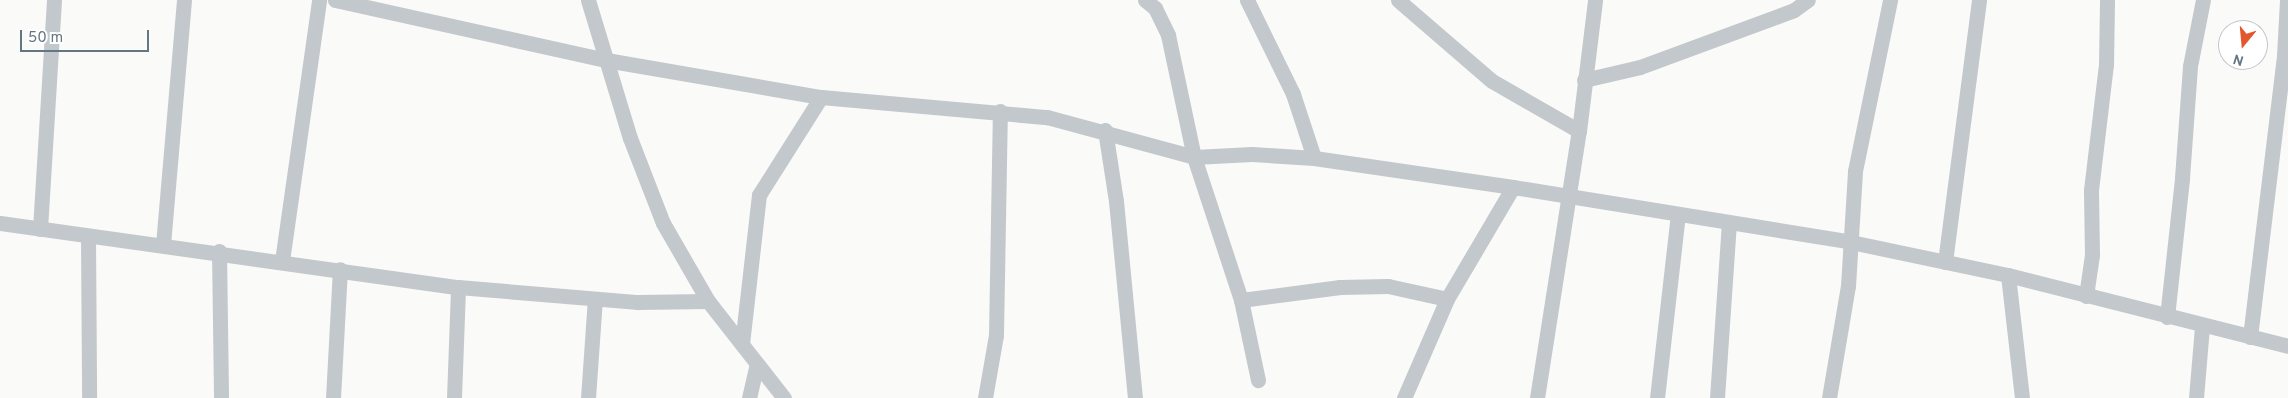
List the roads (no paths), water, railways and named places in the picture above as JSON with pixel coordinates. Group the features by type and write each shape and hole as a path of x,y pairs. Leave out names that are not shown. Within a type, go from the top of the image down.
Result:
{"street":[{"path":"40,228 54,0"},
{"path":"163,245 184,0"},
{"path":"282,260 319,0"},
{"path":"335,0 362,3 606,60 821,97 1000,111 1047,117 1105,130 1194,157 1252,154 1314,158 1513,187 1851,242 2008,275 2202,326 2288,346"},
{"path":"588,0 630,138 662,223 708,301 784,398"},
{"path":"1145,0 1155,8 1168,35 1194,157 1241,300 1258,380"},
{"path":"1247,0 1293,94 1314,158"},
{"path":"1398,0 1492,81 1579,131"},
{"path":"1537,398 1579,131 1595,0"},
{"path":"1584,80 1640,67 1794,10 1808,0"},
{"path":"1829,398 1844,310 1851,242 1855,171 1890,0"},
{"path":"1945,262 1979,0"},
{"path":"2086,296 2092,256 2091,190 2106,65 2107,0"},
{"path":"2167,317 2182,178 2191,60 2203,0"},
{"path":"2250,337 2284,56 2287,0"},
{"path":"742,344 759,195 821,97"},
{"path":"984,398 996,335 1000,111"},
{"path":"1105,130 1116,201 1135,398"},
{"path":"1404,398 1447,299 1513,187"},
{"path":"1657,398 1678,215"},
{"path":"0,223 40,228 88,238 282,260 458,287 595,300 708,301"},
{"path":"1717,398 1729,223"},
{"path":"88,238 89,398"},
{"path":"219,252 221,398"},
{"path":"333,398 340,269"},
{"path":"2008,275 2022,398"},
{"path":"1241,300 1340,287 1388,286 1447,299"},
{"path":"454,398 458,287"},
{"path":"588,398 595,300"},
{"path":"2196,398 2202,326"},
{"path":"749,398 757,364"}]}
